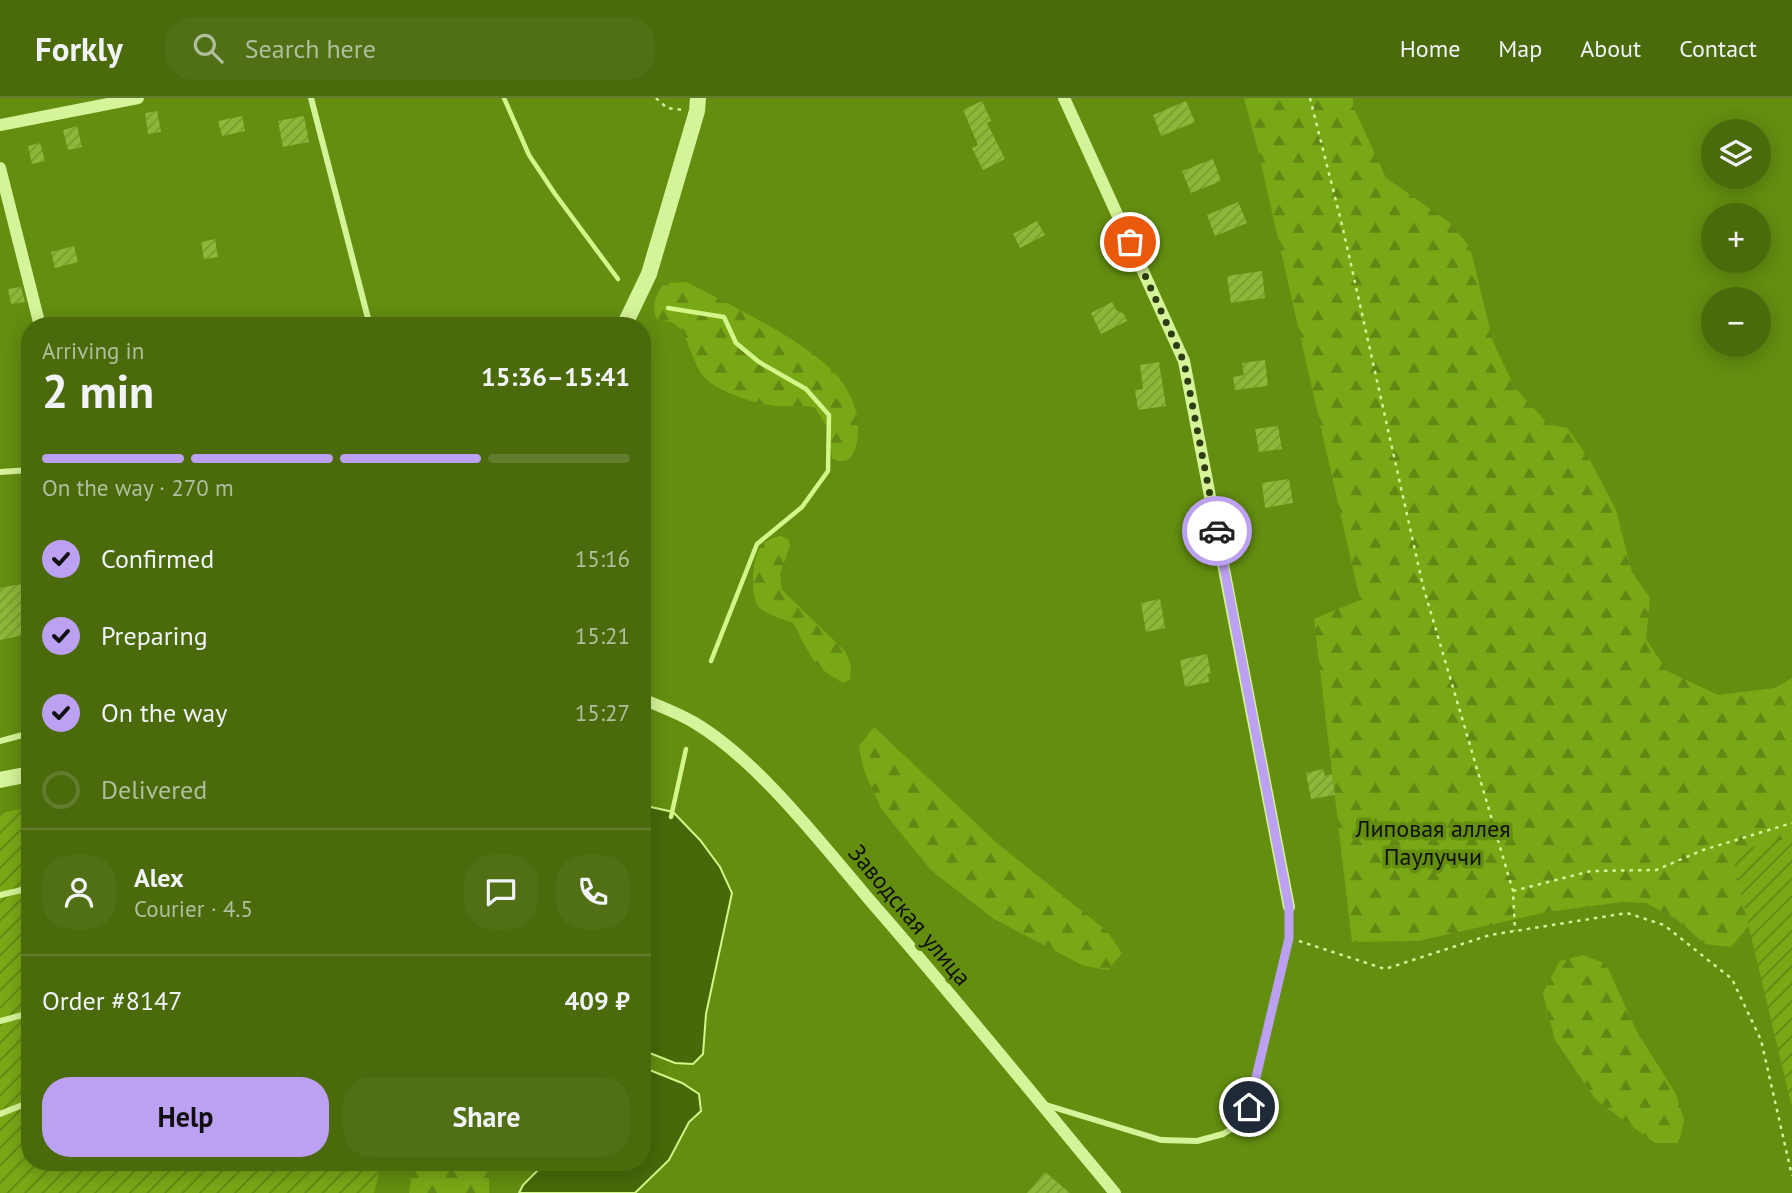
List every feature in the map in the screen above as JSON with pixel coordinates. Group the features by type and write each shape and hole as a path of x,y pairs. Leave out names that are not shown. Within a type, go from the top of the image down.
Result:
{"street":[{"path":"0,125 138,98"},
{"path":"1064,98 1184,362 1289,907"},
{"path":"628,317 649,274 697,105"},
{"path":"0,168 38,317"},
{"name":"Заводская улица","path":"651,702 697,724 756,774 793,812 903,938 1115,1193"},
{"path":"0,780 21,776"}],"lane":[{"path":"311,98 368,317"},
{"path":"0,472 21,471"},
{"path":"0,741 21,735"},
{"path":"0,895 21,890"},
{"path":"1041,1104 1161,1140 1197,1141 1223,1135 1238,1125 1249,1107 1289,938 1289,907"},
{"path":"0,1021 21,1015"},
{"path":"0,1114 21,1106"}],"path":[{"path":"656,98 667,108 697,105"},
{"path":"1310,98 1343,229 1423,586 1513,891 1515,931"},
{"path":"1513,891 1591,872 1656,870 1703,850 1792,823"},
{"path":"1289,938 1385,968 1490,935 1627,913 1664,925 1732,979 1761,1040 1792,1176"}],"green space":[{"name":"Липовая аллея Паулуччи","path":"1244,98 1353,98 1353,106 1386,178 1449,222 1470,247 1493,342 1515,388 1548,424 1567,428 1590,460 1616,510 1632,572 1650,598 1646,639 1667,671 1718,695 1775,688 1792,678 1792,873 1731,947 1705,944 1675,918 1646,903 1623,902 1547,912 1418,941 1352,942 1314,619 1360,600"},
{"path":"687,282 770,326 829,368 847,389 857,416 857,440 852,456 841,461 832,458 828,428 815,408 760,403 729,393 706,379 697,366 683,333 673,323 657,319 654,309 655,300 664,283"},
{"path":"781,536 788,539 790,546 780,574 782,590 845,651 851,665 850,680 843,683 824,670 812,658 793,623 761,609 755,600 754,567 758,552 765,542"},
{"path":"874,727 998,844 1107,931 1122,953 1108,970 1084,966 994,919 932,871 882,810 864,771 859,746"},
{"path":"21,809 21,1171 380,1171 374,1193 0,1193 0,813"},
{"path":"1792,837 1792,1108 1731,852"},
{"path":"1583,955 1606,964 1637,1032 1676,1094 1684,1120 1679,1143 1655,1143 1596,1100 1555,1040 1543,993 1560,961"},
{"path":"413,1171 489,1171 489,1193 409,1193"}],"shaded area":[{"path":"651,807 673,812 700,840 720,867 732,893 706,1014 703,1054 693,1064 675,1063 651,1054"},
{"path":"651,1071 682,1083 699,1094 701,1111 689,1122 669,1160 635,1193 519,1193 537,1171 651,1171"}],"building":[{"path":"982,101 991,121 987,123 1005,159 983,170 972,148 978,145 963,110"},
{"path":"1186,101 1195,122 1161,136 1153,115"},
{"path":"157,111 161,132 148,134 145,113"},
{"path":"242,116 245,131 222,136 218,121"},
{"path":"304,116 309,142 283,147 278,121"},
{"path":"77,126 82,147 68,150 63,130"},
{"path":"40,143 45,161 32,164 28,146"},
{"path":"1213,159 1221,181 1191,193 1182,171"},
{"path":"1238,202 1247,223 1215,236 1207,215"},
{"path":"1037,221 1045,235 1020,248 1013,234"},
{"path":"215,239 218,257 204,259 201,242"},
{"path":"74,246 78,262 55,268 51,252"},
{"path":"1262,271 1265,298 1231,303 1227,276"},
{"path":"21,287 25,302 11,304 8,289"},
{"path":"1112,302 1127,321 1101,334 1091,313"},
{"path":"1265,360 1268,386 1235,390 1233,377 1244,375 1242,363"},
{"path":"1159,362 1166,406 1138,410 1135,390 1143,389 1140,365"},
{"path":"1278,426 1282,449 1259,452 1255,429"},
{"path":"1289,479 1293,503 1265,508 1262,483"},
{"path":"21,584 21,636 0,640 0,588"},
{"path":"1160,599 1165,628 1146,632 1141,603"},
{"path":"1207,654 1211,674 1208,674 1209,682 1185,687 1180,660"},
{"path":"1323,769 1325,776 1332,774 1335,795 1311,799 1306,773"},
{"path":"1045,1172 1070,1193 1027,1193"}],"waterway":[{"path":"504,98 529,155 618,279"},
{"path":"668,308 724,317 736,343 759,362 806,389 829,415 828,471 802,507 757,544 711,661"},
{"path":"671,817 686,749"}],"way so far":[{"path":"1130,242 1184,362 1217,531"}],"route":[{"path":"1217,531 1289,907 1289,938 1249,1107"}]}
